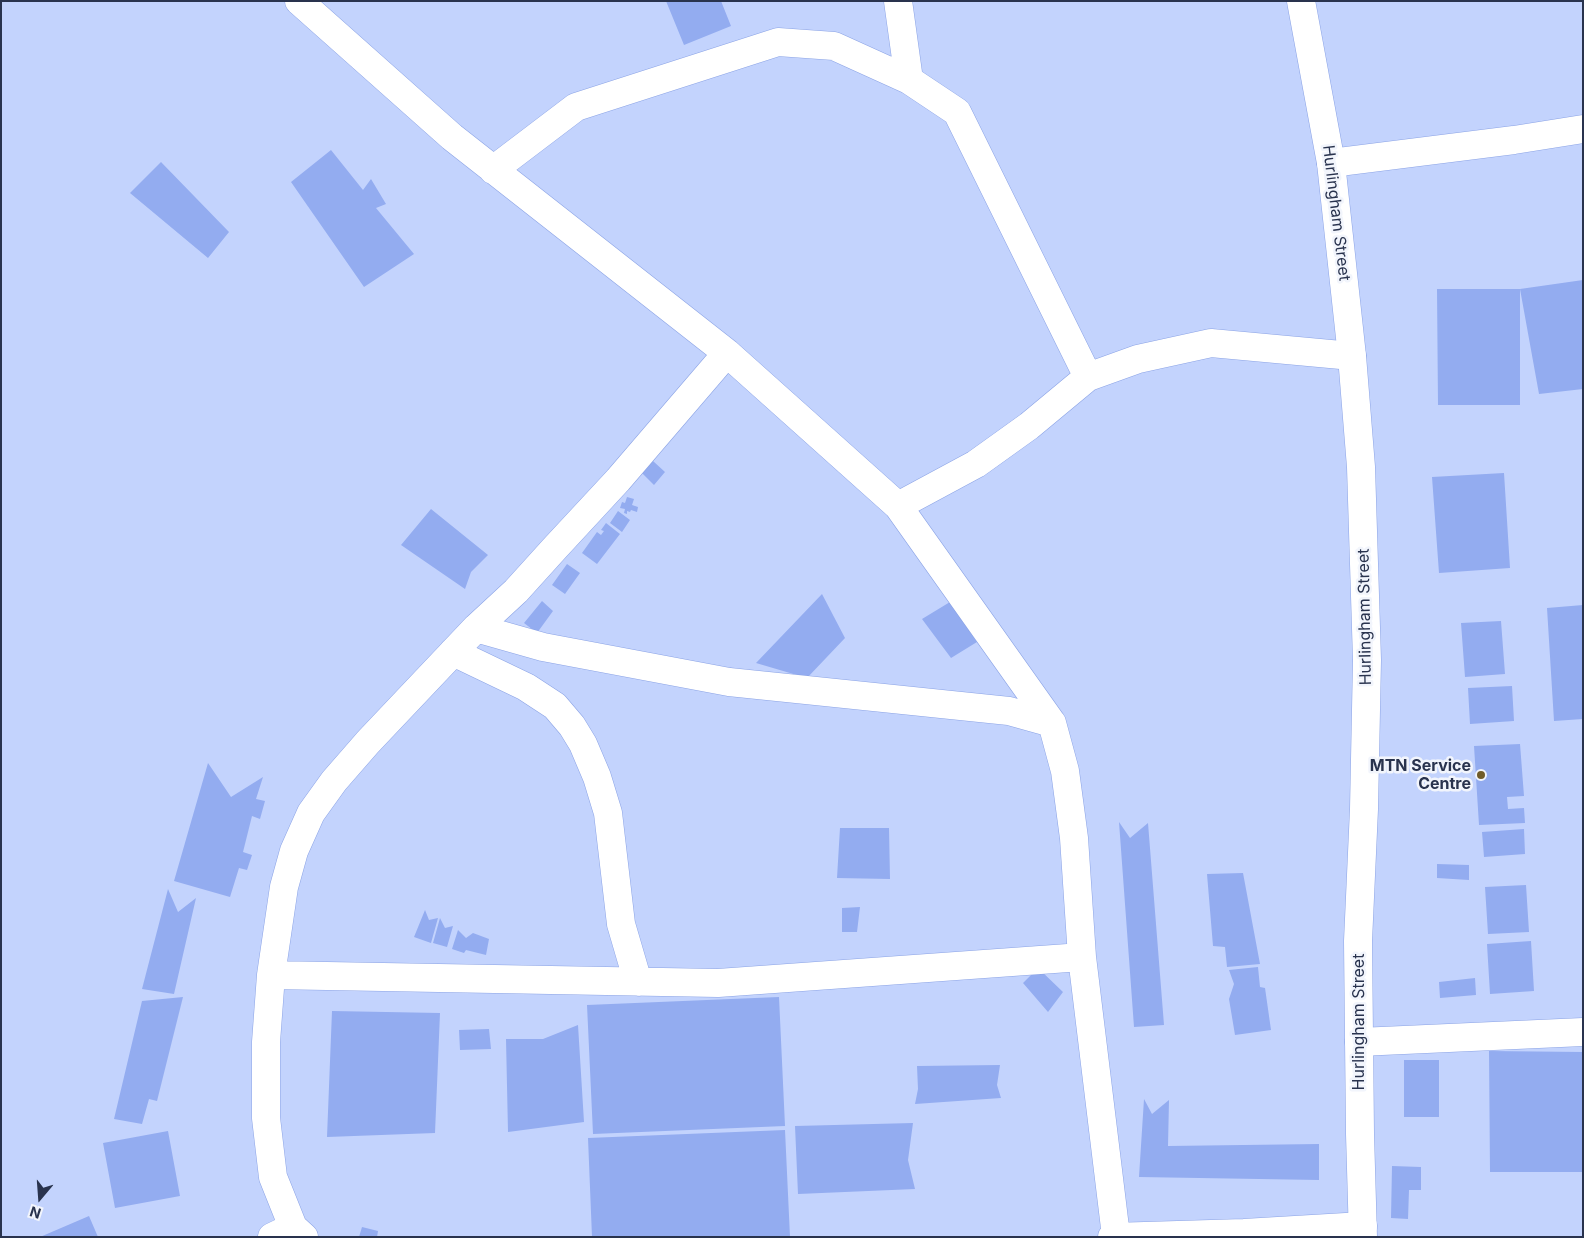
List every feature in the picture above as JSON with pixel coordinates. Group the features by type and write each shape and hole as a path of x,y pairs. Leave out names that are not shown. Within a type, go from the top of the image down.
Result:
{"street":[{"path":"299,1 452,137 727,353 898,506 1052,723 1065,771 1074,838 1082,957 1114,1236 1363,1232"},
{"path":"898,1 909,80"},
{"name":"Hurlingham Street","path":"1301,1 1331,163 1352,356 1361,467 1367,660 1364,809 1358,941 1363,1232"},
{"path":"493,170 576,107 778,42 834,46 909,80 957,112 1088,377"},
{"path":"1331,163 1514,140 1583,129"},
{"path":"898,506 976,464 1029,426 1088,377 1138,359 1211,342 1352,356"},
{"path":"290,1234 272,1177 266,1118 266,1042 271,975 284,887 294,851 311,813 356,755 476,628 516,591 629,467 727,353"},
{"path":"476,628 543,647 729,682 1009,711 1052,723"},
{"path":"453,652 526,687 555,706 584,744 597,776 608,813 621,924 638,982"},
{"path":"271,975 718,983 1082,957"},
{"path":"1359,1042 1583,1032"}],"building":[{"path":"666,1 721,1 731,26 684,45"},
{"path":"331,150 363,190 371,179 386,204 376,208 414,254 364,287 291,182"},
{"path":"161,162 229,232 208,258 130,193"},
{"path":"1583,280 1583,389 1539,394 1520,289"},
{"path":"1437,289 1520,289 1520,405 1438,405"},
{"path":"653,461 665,472 654,485 642,473"},
{"path":"1504,473 1510,568 1439,573 1432,477"},
{"path":"627,497 634,499 632,505 638,507 637,512 631,510 630,512 627,511 627,514 624,513 625,509 620,508 622,502 625,503"},
{"path":"431,509 488,555 471,572 465,589 401,545"},
{"path":"618,511 630,520 622,532 610,523"},
{"path":"606,523 620,534 597,564 582,553 597,532 601,535 604,531 601,530"},
{"path":"567,564 580,573 565,594 552,585"},
{"path":"822,594 845,638 807,678 756,663"},
{"path":"542,601 553,611 537,633 524,623"},
{"path":"950,602 977,642 951,658 922,619"},
{"path":"1583,605 1583,719 1554,721 1547,608"},
{"path":"1501,621 1505,674 1465,677 1461,623"},
{"path":"1512,686 1514,721 1470,724 1468,688"},
{"path":"1520,744 1524,796 1507,797 1508,809 1524,808 1525,823 1479,825 1474,746"},
{"path":"208,763 231,797 263,777 256,799 265,801 260,819 252,816 243,852 252,855 247,870 239,868 230,897 174,881"},
{"path":"1119,822 1130,838 1148,823 1164,1025 1134,1027"},
{"path":"840,828 889,828 890,879 837,878"},
{"path":"1524,829 1525,854 1484,857 1482,832"},
{"path":"1437,864 1469,865 1469,880 1437,878"},
{"path":"1243,873 1260,964 1227,967 1225,947 1213,946 1207,874"},
{"path":"1526,885 1529,932 1488,934 1485,887"},
{"path":"168,889 178,912 196,898 174,994 142,989"},
{"path":"860,907 857,932 842,932 842,908"},
{"path":"425,910 429,920 438,918 431,943 414,937"},
{"path":"440,918 445,928 453,926 447,947 433,943"},
{"path":"458,930 466,938 473,933 489,939 486,955 466,950 464,953 452,949"},
{"path":"1531,941 1534,991 1490,994 1487,944"},
{"path":"1258,967 1260,987 1265,988 1271,1030 1235,1035 1229,999 1234,984 1229,970"},
{"path":"1038,968 1063,992 1048,1012 1023,983"},
{"path":"1475,978 1476,995 1440,998 1439,982"},
{"path":"183,997 157,1101 149,1099 142,1124 114,1119 142,1001"},
{"path":"779,997 785,1126 593,1134 587,1005"},
{"path":"332,1011 440,1013 435,1133 327,1137"},
{"path":"578,1025 584,1122 508,1132 506,1039 543,1039"},
{"path":"489,1029 491,1049 460,1050 459,1030"},
{"path":"1489,1051 1583,1052 1583,1172 1490,1172"},
{"path":"1404,1060 1439,1060 1439,1117 1404,1117"},
{"path":"1000,1065 997,1085 1001,1098 915,1104 918,1089 917,1066"},
{"path":"1144,1099 1152,1114 1169,1100 1168,1146 1319,1144 1319,1180 1139,1177"},
{"path":"913,1123 908,1160 915,1189 798,1194 795,1126"},
{"path":"785,1130 790,1237 592,1237 588,1138"},
{"path":"168,1131 180,1196 115,1208 103,1143"},
{"path":"1392,1166 1421,1167 1421,1190 1409,1190 1408,1219 1391,1218"},
{"path":"89,1216 98,1237 40,1237"},
{"path":"362,1227 378,1231 377,1237 359,1237"}],"place":[{"name":"MTN Service Centre","path":"1481,775"}]}
